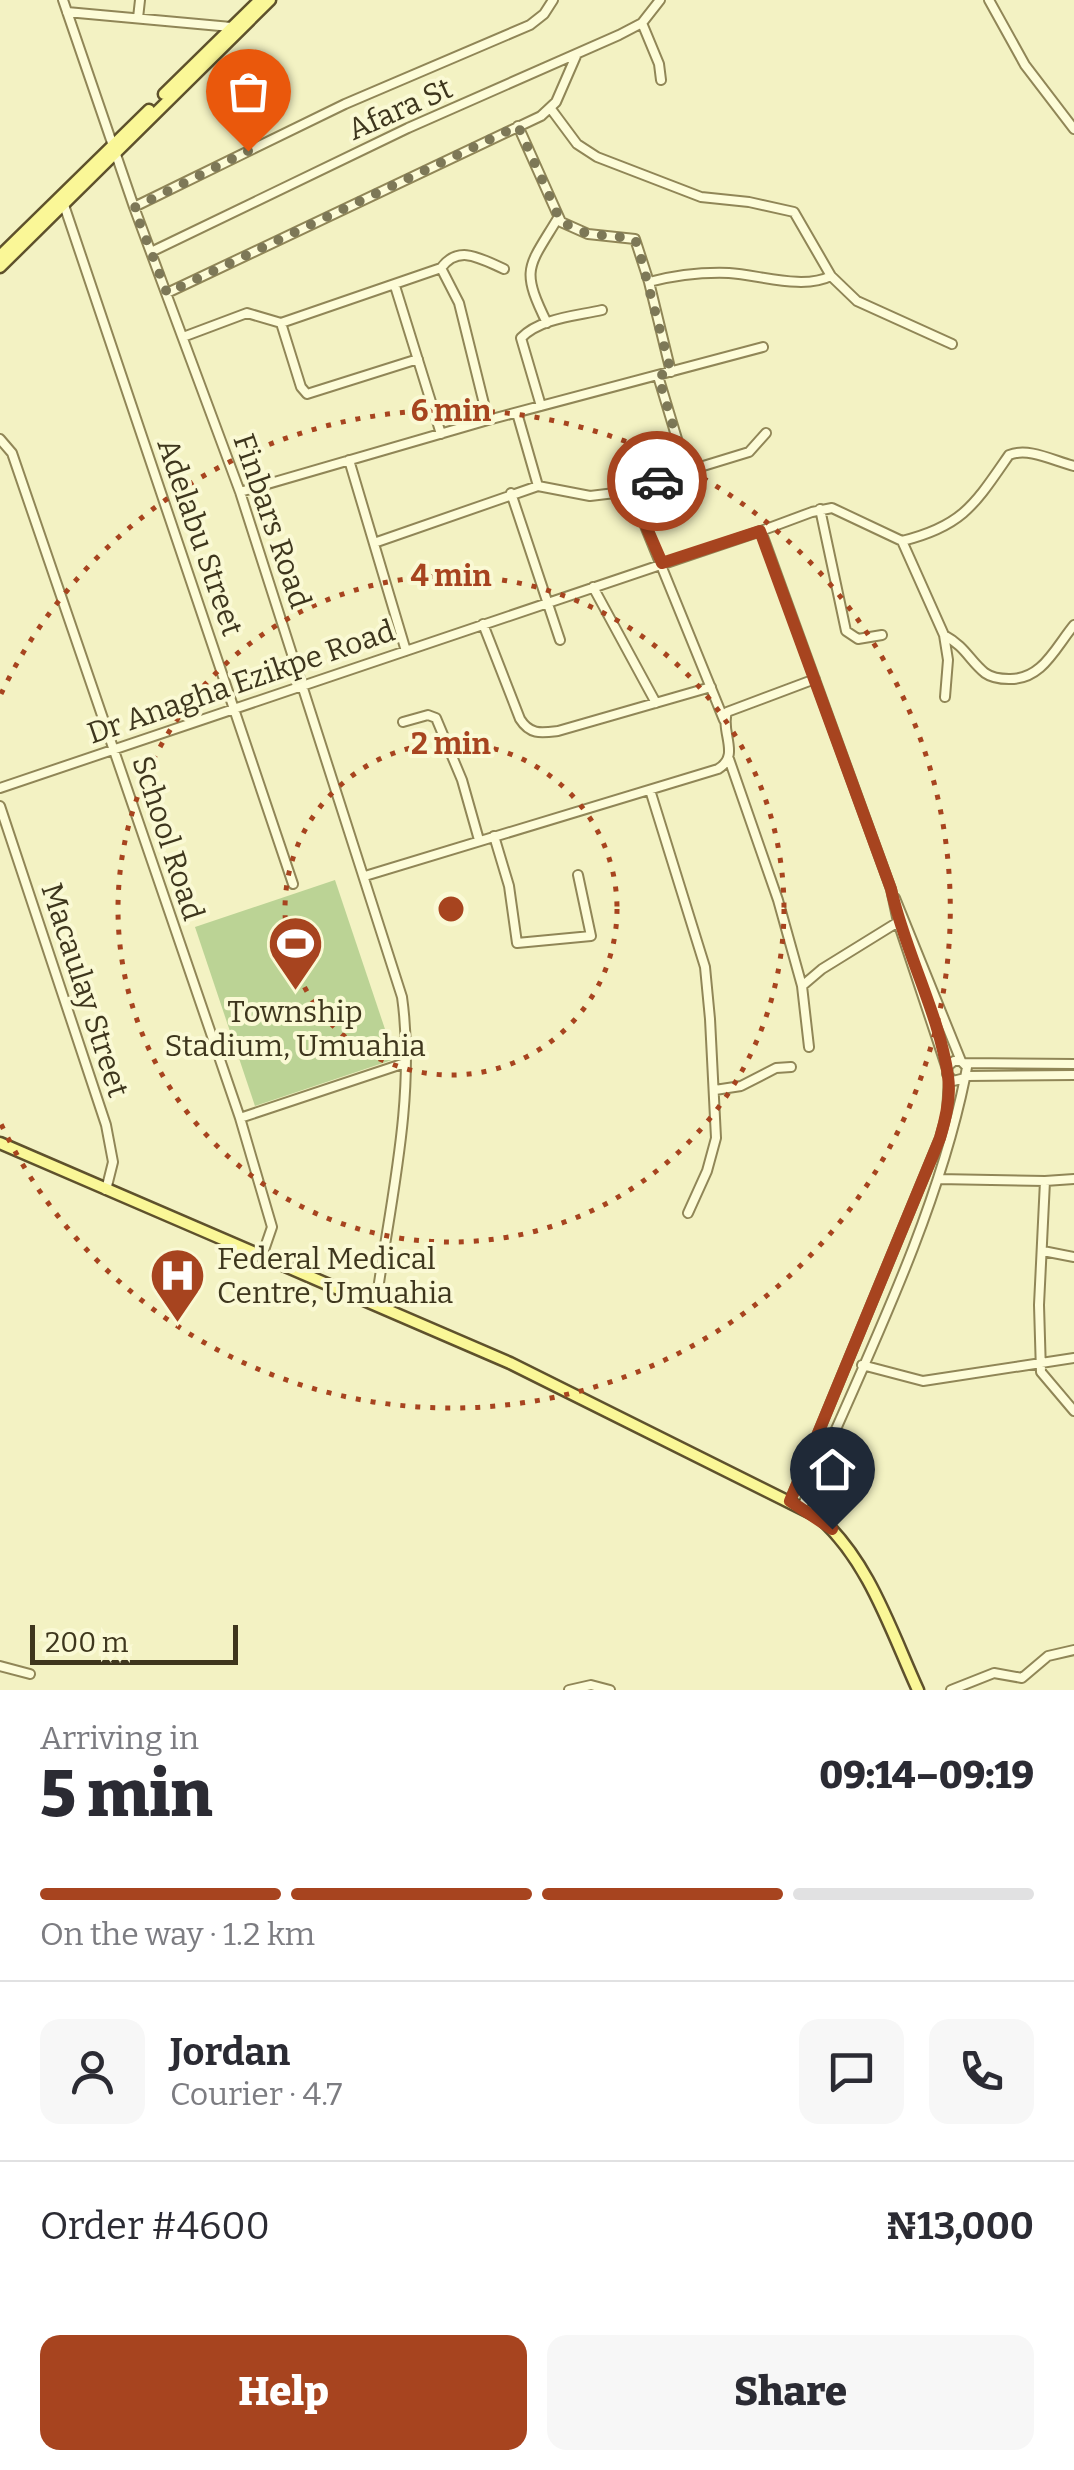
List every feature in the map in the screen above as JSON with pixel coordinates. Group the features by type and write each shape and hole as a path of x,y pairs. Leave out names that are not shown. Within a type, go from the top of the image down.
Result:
{"main road":[{"path":"0,267 260,0"},
{"path":"0,256 270,0"},
{"path":"0,1143 510,1363 802,1507 832,1529 859,1563 918,1690"}],"street":[{"name":"Finbars Road","path":"62,0 134,208 240,492 402,997 407,1034 402,1118 376,1303"},
{"path":"138,18 140,0"},
{"path":"134,208 345,104 530,24 544,14 553,0"},
{"name":"Afara St","path":"151,252 408,128 576,56 642,23 660,0"},
{"path":"990,0 1025,65 1074,129"},
{"path":"67,12 232,27"},
{"path":"642,23 659,64 661,80"},
{"path":"167,293 551,109 576,56"},
{"path":"551,109 576,144 597,157 700,197 794,212 830,276 858,301 952,344"},
{"path":"518,126 558,218 588,234 635,240 671,372"},
{"name":"Adelabu Street","path":"64,205 292,884"},
{"path":"547,323 529,278 537,253 558,218"},
{"path":"183,337 247,314 282,323 440,268 449,256 458,253 504,268"},
{"path":"440,268 460,303 488,420"},
{"path":"649,282 687,273 776,277 810,284 830,276"},
{"path":"394,286 441,434"},
{"path":"541,406 524,334 547,323 602,310"},
{"path":"282,323 301,387 307,394 418,359"},
{"path":"240,492 488,420 763,348"},
{"path":"658,376 687,472"},
{"path":"516,413 538,486"},
{"path":"374,543 538,486 590,496 630,489 749,452 766,433"},
{"name":"School Road","path":"0,439 12,453 240,1118 272,1228 262,1256"},
{"path":"902,541 932,533 958,520 1015,452 1074,466"},
{"path":"349,460 406,650"},
{"path":"630,489 724,715 729,759 778,900 802,986 809,1047"},
{"path":"511,494 560,640"},
{"path":"882,634 858,639 846,631 820,509 844,512 902,541 944,634 948,660 945,697"},
{"name":"Dr Anagha Ezikpe Road","path":"0,788 820,509"},
{"path":"760,531 891,889 966,1077 938,1179 802,1507"},
{"path":"593,587 656,703"},
{"path":"483,624 520,719 534,733 558,731 711,687"},
{"path":"944,634 968,652 984,672 1014,680 1032,676 1042,668 1074,625"},
{"path":"724,715 815,679"},
{"path":"403,722 428,715 436,718 462,780 479,840"},
{"path":"364,876 718,769 729,759"},
{"path":"650,790 705,968 716,1138 688,1214"},
{"name":"Macaulay Street","path":"0,806 106,1125 114,1162 106,1190"},
{"path":"494,836 509,886 517,943 590,936 578,875"},
{"path":"891,889 898,922 948,1074 957,1082 966,1077 1074,1074"},
{"path":"802,986 898,922"},
{"path":"240,1118 404,1063"},
{"path":"790,1501 940,1138 947,1113 950,1063 1074,1064"},
{"path":"714,1090 741,1086 776,1068 791,1067"},
{"path":"938,1179 1074,1179"},
{"path":"1045,1181 1039,1305 1041,1372 1074,1411"},
{"path":"1043,1251 1074,1258"},
{"path":"862,1365 923,1381 1074,1358"},
{"path":"1022,1678 1048,1656 1074,1650"},
{"path":"0,1666 30,1674"},
{"path":"951,1690 994,1673 1022,1678"},
{"path":"1022,1678 1023,1690"},
{"path":"569,1690 591,1685 610,1690"}],"green space":[{"name":"Township Stadium, Umuahia","path":"335,880 395,1059 255,1106 195,927"}],"way so far":[{"path":"248,151 134,208 167,293 518,126 561,222 588,234 632,238 637,243 671,372 658,376 687,472 657,481"}],"place":[{"name":"Township Stadium, Umuahia","path":"295,993"},
{"name":"Federal Medical Centre, Umuahia","path":"178,1325"}],"route":[{"path":"657,481 630,489 662,563 760,531 891,889 949,1078 947,1113 940,1138 790,1501 832,1529"}]}
